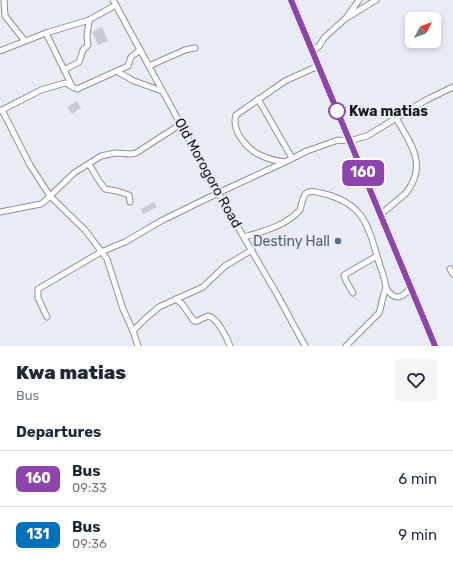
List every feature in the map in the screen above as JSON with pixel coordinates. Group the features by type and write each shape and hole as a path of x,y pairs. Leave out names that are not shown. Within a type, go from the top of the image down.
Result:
{"highway":[{"path":"291,0 435,346"}],"street":[{"path":"4,0 5,16 25,41"},
{"path":"346,18 359,0"},
{"path":"312,52 320,45 324,38 346,18 376,0"},
{"path":"0,50 46,33 89,20 114,2"},
{"name":"Old Morogoro Road","path":"114,2 218,193 252,250 305,346"},
{"path":"64,70 79,62 83,50 88,45 87,38 89,20"},
{"path":"46,33 72,86"},
{"path":"149,66 195,48"},
{"path":"138,346 123,309 104,252 85,230 50,196 30,165 1,110 41,90 65,83 72,86 74,89 78,89 118,72 128,66 131,57 140,50"},
{"path":"285,162 260,155 244,142 237,130 236,115 285,81 318,66"},
{"path":"118,72 134,81 163,91"},
{"path":"47,317 38,298 38,289 104,252 218,193 285,162 307,150 338,140 349,141 367,136 426,100 453,87"},
{"path":"258,99 292,158"},
{"path":"380,215 406,194 416,173 417,159 396,118"},
{"path":"0,212 40,204 74,173 101,156 119,153 136,153 181,124"},
{"path":"89,164 99,182 105,189 127,194 130,202"},
{"path":"244,237 272,229 282,224 300,210 305,194 309,191 316,191 346,201 362,217 370,231 386,288 391,294 398,298 405,295 411,287"},
{"path":"133,331 159,307 203,287 224,266 252,250"},
{"path":"353,293 344,275 377,256"},
{"path":"349,345 379,313 381,308 381,300 386,288"},
{"path":"176,299 182,304 194,321 208,316 214,318 230,346"}],"building":[{"path":"102,27 108,41 98,45 92,32"},
{"path":"77,101 81,108 72,114 67,107"},
{"path":"154,202 157,207 143,214 141,209"}],"bus line":[{"name":"160","path":"291,0 435,346"}],"place":[{"name":"Kwa matias","path":"337,111"},
{"name":"Destiny Hall","path":"338,241"}]}
